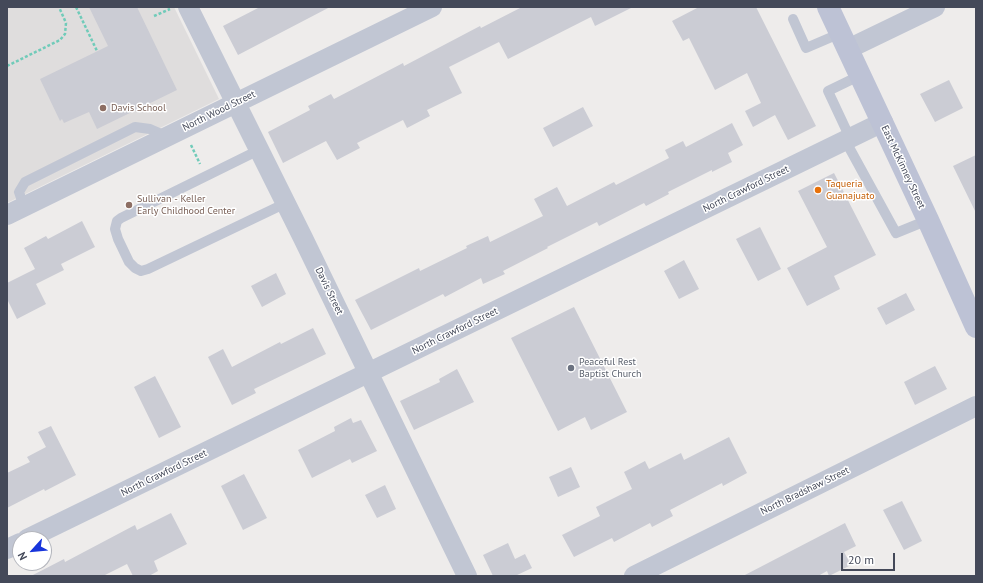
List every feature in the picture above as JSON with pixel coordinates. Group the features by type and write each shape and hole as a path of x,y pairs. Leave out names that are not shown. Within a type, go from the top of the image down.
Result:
{"main road":[{"name":"East McKinney Street","path":"828,7 883,122 976,327"}],"street":[{"name":"Davis Street","path":"188,7 286,203 467,576"},
{"name":"North Wood Street","path":"15,211 432,7"},
{"path":"845,41 935,7"},
{"name":"North Crawford Street","path":"43,531 883,122"},
{"name":"North Bradshaw Street","path":"634,576 976,406"}],"lane":[{"path":"793,19 806,48 845,41"},
{"path":"861,75 828,91 848,139 896,233 928,220"},
{"path":"259,150 117,221 115,229 129,262 141,271 148,269 286,203"}],"path":[{"path":"7,66 60,40 65,34 66,23 59,8 64,7"},
{"path":"76,7 97,51"},
{"path":"154,16 174,7"},
{"path":"191,145 195,155"}],"shaded area":[{"name":"Davis School","path":"7,7 174,7 219,99 7,203"}],"building":[{"path":"89,7 137,7 177,90 97,129 89,112 64,123 62,119 60,121 40,79 108,46"},
{"path":"260,7 330,7 238,55 223,26"},
{"path":"522,7 633,7 595,26 591,17 508,59 499,42 449,67 462,93 427,110 430,116 407,128 403,120 357,143 360,148 337,160 326,141 283,163 268,132 310,110 308,106 331,94 334,99 403,63 404,66 480,26 481,28"},
{"path":"699,7 756,7 816,126 788,140 775,115 753,127 745,111 761,103 747,73 715,90 689,38 683,41 672,21"},
{"path":"949,80 963,108 935,122 920,94"},
{"path":"583,107 593,126 553,147 543,128"},
{"path":"732,123 743,145 728,153 732,162 712,172 712,170 668,192 669,194 646,206 644,203 599,226 597,222 503,271 505,274 483,284 481,278 445,297 443,294 371,330 355,300 419,268 420,271 488,236 490,242 543,216 534,199 557,187 567,206 614,182 616,185 669,158 665,150 683,141 686,147"},
{"path":"976,155 976,213 953,166"},
{"path":"834,173 876,255 834,276 840,289 807,306 787,268 827,247 798,191"},
{"path":"82,221 95,247 61,264 64,270 36,284 46,304 17,319 7,299 7,283 35,269 24,248 46,236 48,239"},
{"path":"760,227 781,269 758,281 736,239"},
{"path":"684,260 699,289 679,299 664,271"},
{"path":"276,273 286,294 262,307 251,286"},
{"path":"906,293 915,310 886,325 877,308"},
{"name":"Peaceful Rest Baptist Church","path":"574,307 627,412 591,430 585,417 558,431 511,338"},
{"path":"313,328 326,354 254,389 256,393 232,405 208,357 223,349 232,367 280,342 281,344"},
{"path":"935,366 947,389 915,405 904,382"},
{"path":"457,369 474,402 414,430 400,401 440,382 439,379"},
{"path":"155,376 181,427 159,438 134,387"},
{"path":"351,418 353,423 361,420 377,451 352,463 350,459 312,478 298,450 335,431 334,427"},
{"path":"51,426 76,475 7,508 7,473 30,462 27,457 46,447 38,432"},
{"path":"729,437 747,473 723,486 722,483 670,510 673,516 652,527 650,523 614,542 612,538 574,557 562,535 600,516 596,507 632,489 624,472 645,461 649,469 681,453 684,460"},
{"path":"571,467 580,487 558,497 549,477"},
{"path":"244,474 267,518 243,530 221,486"},
{"path":"385,485 396,509 377,518 365,495"},
{"path":"902,501 922,541 904,550 883,510"},
{"path":"171,513 187,544 154,561 158,571 149,576 133,576 127,564 103,576 31,576 41,571 52,571 52,565 64,559 65,562 135,525 137,530"},
{"path":"845,523 856,546 844,552 851,565 829,576 827,571 818,576 743,576"},
{"path":"508,543 515,559 525,554 532,568 515,576 493,576 483,555"}],"place":[{"name":"Davis School","path":"103,108"},
{"name":"Taqueria Guanajuato","path":"818,190"},
{"name":"Sullivan - Keller Early Childhood Center","path":"129,205"},
{"name":"Peaceful Rest Baptist Church","path":"571,368"}]}
